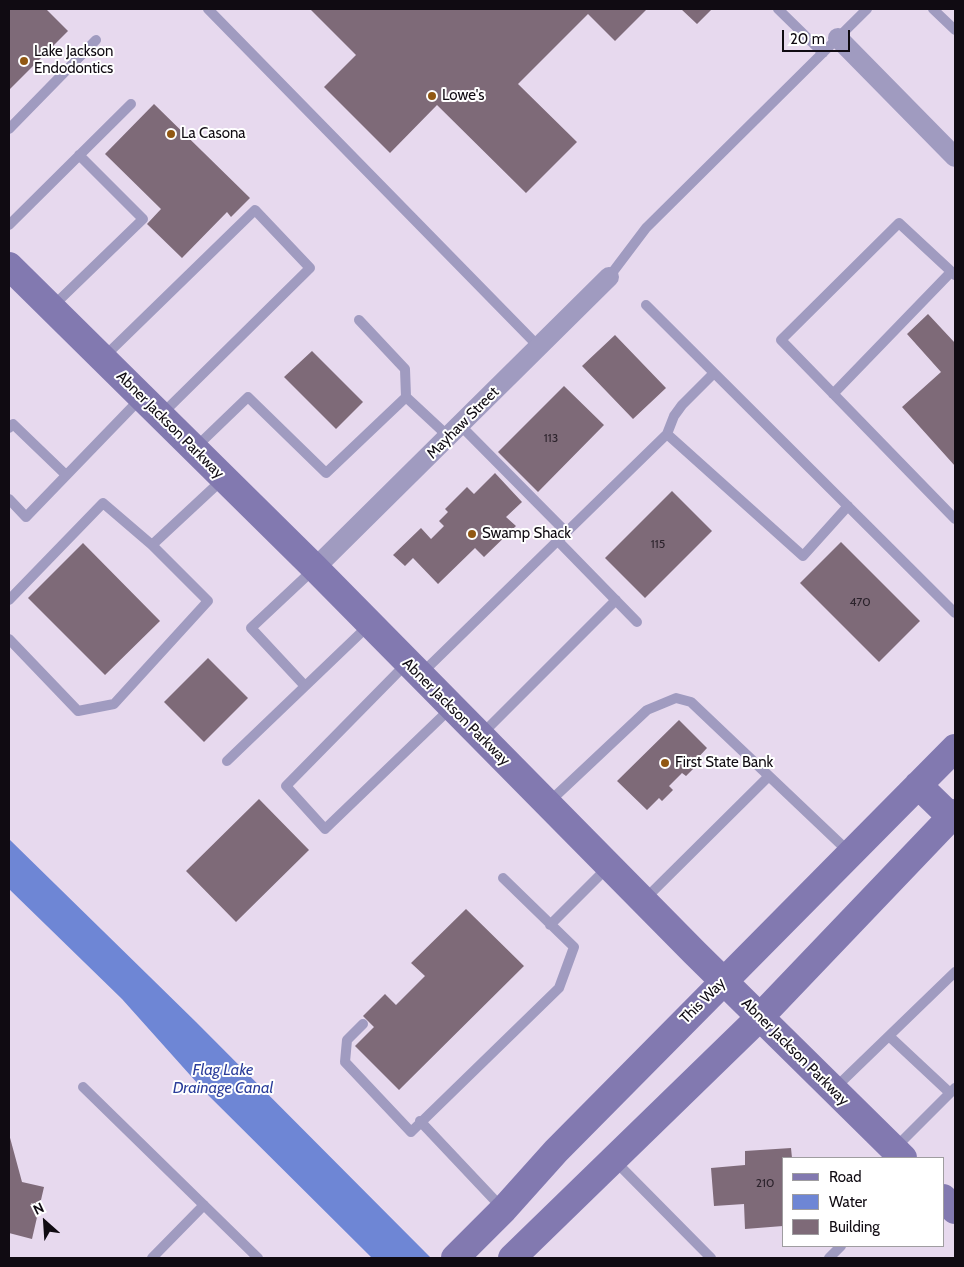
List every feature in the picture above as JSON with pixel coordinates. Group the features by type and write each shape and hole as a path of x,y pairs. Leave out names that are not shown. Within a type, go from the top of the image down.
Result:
{"main road":[{"name":"Abner Jackson Parkway","path":"9,266 315,568 723,981 898,1154"},
{"name":"This Way","path":"455,1258 504,1210 556,1151 955,748"},
{"path":"512,1258 760,1017 954,817 918,785"},
{"path":"944,1199 955,1210"}],"street":[{"path":"838,38 952,148"},
{"name":"Mayhaw Street","path":"315,568 610,277"}],"lane":[{"path":"208,9 539,347"},
{"path":"778,9 823,53"},
{"path":"610,277 646,228 867,9"},
{"path":"933,9 955,30"},
{"path":"9,130 96,40"},
{"path":"9,225 131,104"},
{"path":"51,308 143,219 79,155"},
{"path":"9,499 26,517 66,475 151,406 310,268 254,210 103,359"},
{"path":"833,394 953,274 899,223 781,340 833,394 955,519"},
{"path":"646,306 955,613"},
{"path":"194,449 248,397 326,473 406,396 405,369 359,320"},
{"path":"452,707 325,829 286,786 558,540 667,434 674,416 682,405 714,373"},
{"path":"406,396 455,431 566,532"},
{"path":"9,428 13,424 66,475"},
{"path":"667,434 803,556 848,506"},
{"path":"152,545 224,479"},
{"path":"9,600 103,503 152,545 208,601 114,704 78,711 9,639"},
{"path":"558,540 637,622"},
{"path":"305,686 251,628 315,568"},
{"path":"480,735 616,600"},
{"path":"227,761 370,624"},
{"path":"548,804 647,710 676,698 691,702 850,853"},
{"path":"643,900 769,776"},
{"path":"550,925 609,866"},
{"path":"363,1024 347,1040 345,1062 410,1132 559,988 574,947 503,878"},
{"path":"834,1090 955,972"},
{"path":"889,1036 953,1091 898,1154"},
{"path":"83,1087 258,1258"},
{"path":"420,1121 504,1210"},
{"path":"614,1159 711,1258"},
{"path":"152,1258 204,1205"},
{"path":"829,1258 840,1247"}],"water":[{"name":"Flag Lake Drainage Canal","path":"9,839 196,1022 431,1258 372,1258 207,1094 122,999 9,889"}],"building":[{"name":"Lake Jackson Endodontics","path":"9,9 46,9 68,31 9,90"},
{"name":"Lowe's","path":"310,9 647,9 615,41 588,14 518,84 577,142 526,193 437,105 390,153 324,87 356,55"},
{"path":"681,9 712,9 697,24"},
{"path":"154,104 250,198 231,217 227,212 182,258 147,224 161,209 105,154"},
{"path":"928,314 955,343 955,466 902,407 941,372 907,334"},
{"path":"615,335 666,388 633,419 582,366"},
{"path":"312,351 363,402 336,429 284,377"},
{"path":"564,386 604,425 538,492 498,452"},
{"name":"Swamp Shack","path":"495,473 522,502 506,517 516,526 484,557 475,548 438,584 413,558 405,566 393,555 421,528 431,539 444,526 439,521 448,512 445,509 467,487 474,494"},
{"path":"672,491 712,531 645,598 605,558"},
{"path":"841,542 920,621 879,662 800,583"},
{"path":"83,543 160,621 105,675 28,598"},
{"path":"208,658 248,698 204,742 164,702"},
{"name":"First State Bank","path":"679,720 707,748 694,762 697,765 686,776 682,773 669,786 673,790 662,801 659,798 647,810 617,781"},
{"path":"259,799 309,850 236,922 186,871"},
{"path":"466,909 524,966 399,1090 355,1046 374,1027 363,1016 385,994 396,1005 425,976 411,963"},
{"path":"9,1134 22,1182 44,1187 32,1239 9,1233"},
{"path":"791,1148 792,1157 782,1157 782,1226 745,1229 744,1204 714,1206 711,1168 745,1165 745,1151"}],"place":[{"name":"Lake Jackson Endodontics","path":"24,61"},
{"name":"Lowe's","path":"432,96"},
{"name":"La Casona","path":"171,134"},
{"name":"Swamp Shack","path":"472,534"},
{"name":"First State Bank","path":"665,763"}]}
